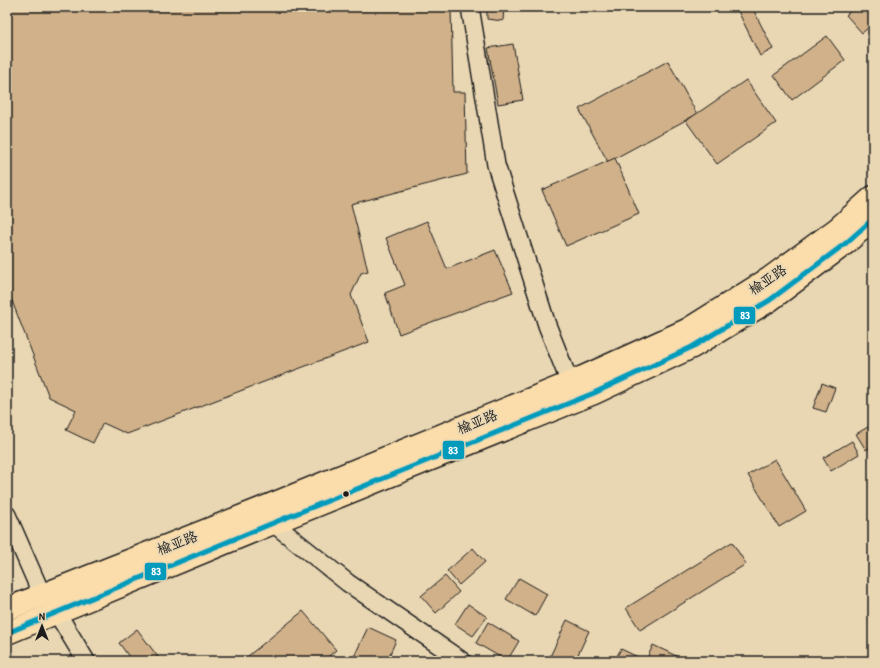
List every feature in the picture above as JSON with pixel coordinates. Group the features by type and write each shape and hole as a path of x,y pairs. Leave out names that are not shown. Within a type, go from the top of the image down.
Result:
{"highway":[{"name":"榆亚路","path":"7,609 268,506 570,383 693,326 770,278 837,229 873,197"},
{"name":"榆亚路","path":"7,633 594,393 692,347 770,300 846,243 873,219"}],"street":[{"path":"470,7 496,165 547,325 570,383"},
{"path":"7,515 42,595"},
{"path":"273,523 348,583 462,661"},
{"path":"57,613 86,661"}],"building":[{"path":"7,7 451,7 453,92 465,92 467,174 351,204 368,271 361,273 351,295 369,342 127,434 103,423 93,443 66,430 76,410 49,397 7,288"},
{"path":"487,7 504,7 503,21 487,19"},
{"path":"736,7 752,7 773,49 760,56"},
{"path":"855,7 873,7 873,24 862,33 846,15"},
{"path":"827,36 845,60 792,100 774,75"},
{"path":"513,44 523,100 498,104 488,48"},
{"path":"668,61 697,114 608,162 579,109"},
{"path":"746,80 776,123 717,164 686,121"},
{"path":"615,158 639,214 566,246 542,190"},
{"path":"427,221 447,269 495,250 513,292 399,334 385,293 405,285 386,238"},
{"path":"822,383 835,388 826,412 813,408"},
{"path":"873,424 873,445 866,450 856,434"},
{"path":"852,441 859,454 831,471 823,458"},
{"path":"775,459 806,511 779,527 748,475"},
{"path":"732,542 746,564 640,630 626,608"},
{"path":"473,548 485,562 459,585 447,571"},
{"path":"445,576 459,592 436,613 421,596"},
{"path":"519,578 547,594 535,616 506,599"},
{"path":"468,604 487,617 473,636 455,624"},
{"path":"303,611 336,650 323,661 242,661"},
{"path":"567,620 589,631 575,661 548,661"},
{"path":"488,622 519,641 507,661 476,643"},
{"path":"368,627 396,640 387,661 352,661"},
{"path":"137,629 161,661 132,661 119,643"},
{"path":"653,645 687,661 646,661"},
{"path":"621,649 642,659 641,661 614,661"}],"transit line":[{"name":"83","path":"7,633 594,393 692,347 770,300 846,243 873,219"}]}
